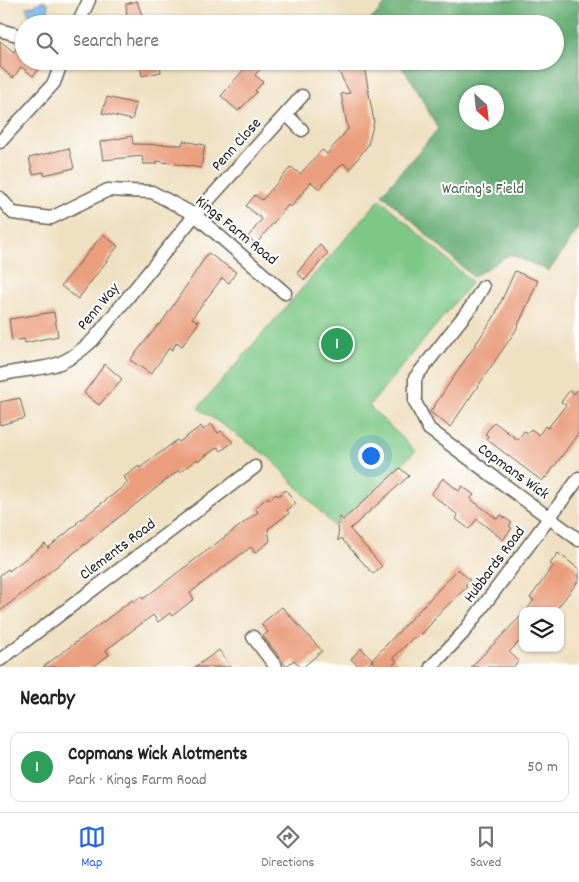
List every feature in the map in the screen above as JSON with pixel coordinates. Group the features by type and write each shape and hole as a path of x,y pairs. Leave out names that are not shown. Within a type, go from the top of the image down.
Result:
{"street":[{"path":"82,15 89,0"},
{"path":"0,30 15,34"},
{"path":"0,142 54,83 59,70"},
{"name":"Penn Close","path":"195,215 302,96"},
{"path":"286,114 302,130"},
{"name":"Kings Farm Road","path":"0,198 13,212 51,218 108,190 152,192 195,215 285,293"},
{"name":"Penn Way","path":"0,374 58,366 77,356 93,340 195,215"},
{"name":"Copmans Wick","path":"483,287 472,307 415,378 415,402 429,428 579,540"},
{"name":"Clements Road","path":"0,660 255,467"},
{"name":"Hubbards Road","path":"432,667 463,633 579,478"},
{"path":"253,637 276,667"}],"green space":[{"name":"Waring's Field","path":"389,0 579,0 579,228 549,271 510,254 473,277 382,194 438,129 412,81 404,70 564,70 564,15 375,15"},
{"path":"380,199 472,282 369,406 416,451 334,526 269,457 198,408"}],"water":[{"path":"41,1 48,3 48,12 40,15 29,15 26,7 34,6"}],"building":[{"path":"137,1 142,15 127,15 126,4"},
{"path":"0,41 14,52 15,51 15,70 19,70 13,78 0,67"},
{"path":"25,70 38,70 33,76"},
{"path":"141,70 161,70 161,72 142,76"},
{"path":"243,70 260,70 255,75 263,82 255,91 257,92 238,111 221,96"},
{"path":"338,70 364,70 374,122 368,145 350,169 343,163 319,189 311,182 291,207 288,205 256,244 248,237 262,219 246,206 255,195 262,200 291,167 300,174 322,150 327,154 348,129 341,94 350,93"},
{"path":"107,97 136,104 132,120 102,113"},
{"path":"132,136 133,144 182,145 183,141 205,145 201,168 157,161 157,164 143,164 142,156 103,160 100,142"},
{"path":"69,148 74,168 44,175 44,172 33,174 29,158"},
{"path":"103,234 118,246 78,299 61,286"},
{"path":"320,245 328,253 305,280 297,273"},
{"path":"208,253 236,272 229,283 222,278 192,318 199,322 182,346 177,342 172,350 169,348 151,374 130,360 160,325"},
{"path":"515,271 538,281 516,330 450,427 430,412 494,317"},
{"path":"54,312 58,336 25,343 24,339 12,341 9,319"},
{"path":"105,364 122,379 99,405 84,393"},
{"path":"579,388 579,432 542,481 486,439 488,436 485,434 494,422 518,440 524,431 528,433 531,429 539,435 545,426 548,428 566,405 561,402 570,390 574,394"},
{"path":"20,398 25,418 0,425 0,402"},
{"path":"211,424 218,433 221,431 233,442 221,451 218,447 198,461 197,459 180,472 179,470 0,611 0,575 8,569 9,571 45,544 48,548 76,523 128,483 124,477 139,466 140,468 177,440 179,442 201,426 203,430"},
{"path":"400,468 409,476 350,529 382,566 373,574 341,538 338,541 339,516 343,520"},
{"path":"443,478 459,491 462,486 474,495 471,498 473,501 497,519 501,515 512,523 509,526 512,528 503,540 477,519 469,529 456,519 458,515 431,494"},
{"path":"286,490 296,504 287,510 289,513 268,529 270,541 255,553 251,547 218,571 190,593 194,599 172,616 170,613 158,622 153,615 106,650 109,655 93,667 43,667 132,600 134,602 141,596 143,599 258,512 255,508 268,497 269,499 276,494 278,496"},
{"path":"558,553 579,569 579,580 558,607 529,607 534,600 530,598 553,566 550,564"},
{"path":"458,569 470,580 465,585 467,587 434,618 422,634 420,633 414,637 393,658 397,661 391,667 378,667 371,661"},
{"path":"282,607 322,651 303,667 300,667 294,660 286,666 263,636 268,632 261,624"},
{"path":"519,618 519,642 509,652 519,661 513,667 471,667"},
{"path":"361,648 373,660 365,667 360,667 351,659"},
{"path":"219,650 231,667 195,667"}],"place":[{"name":"Copmans Wick Alotments","path":"337,344"}]}
